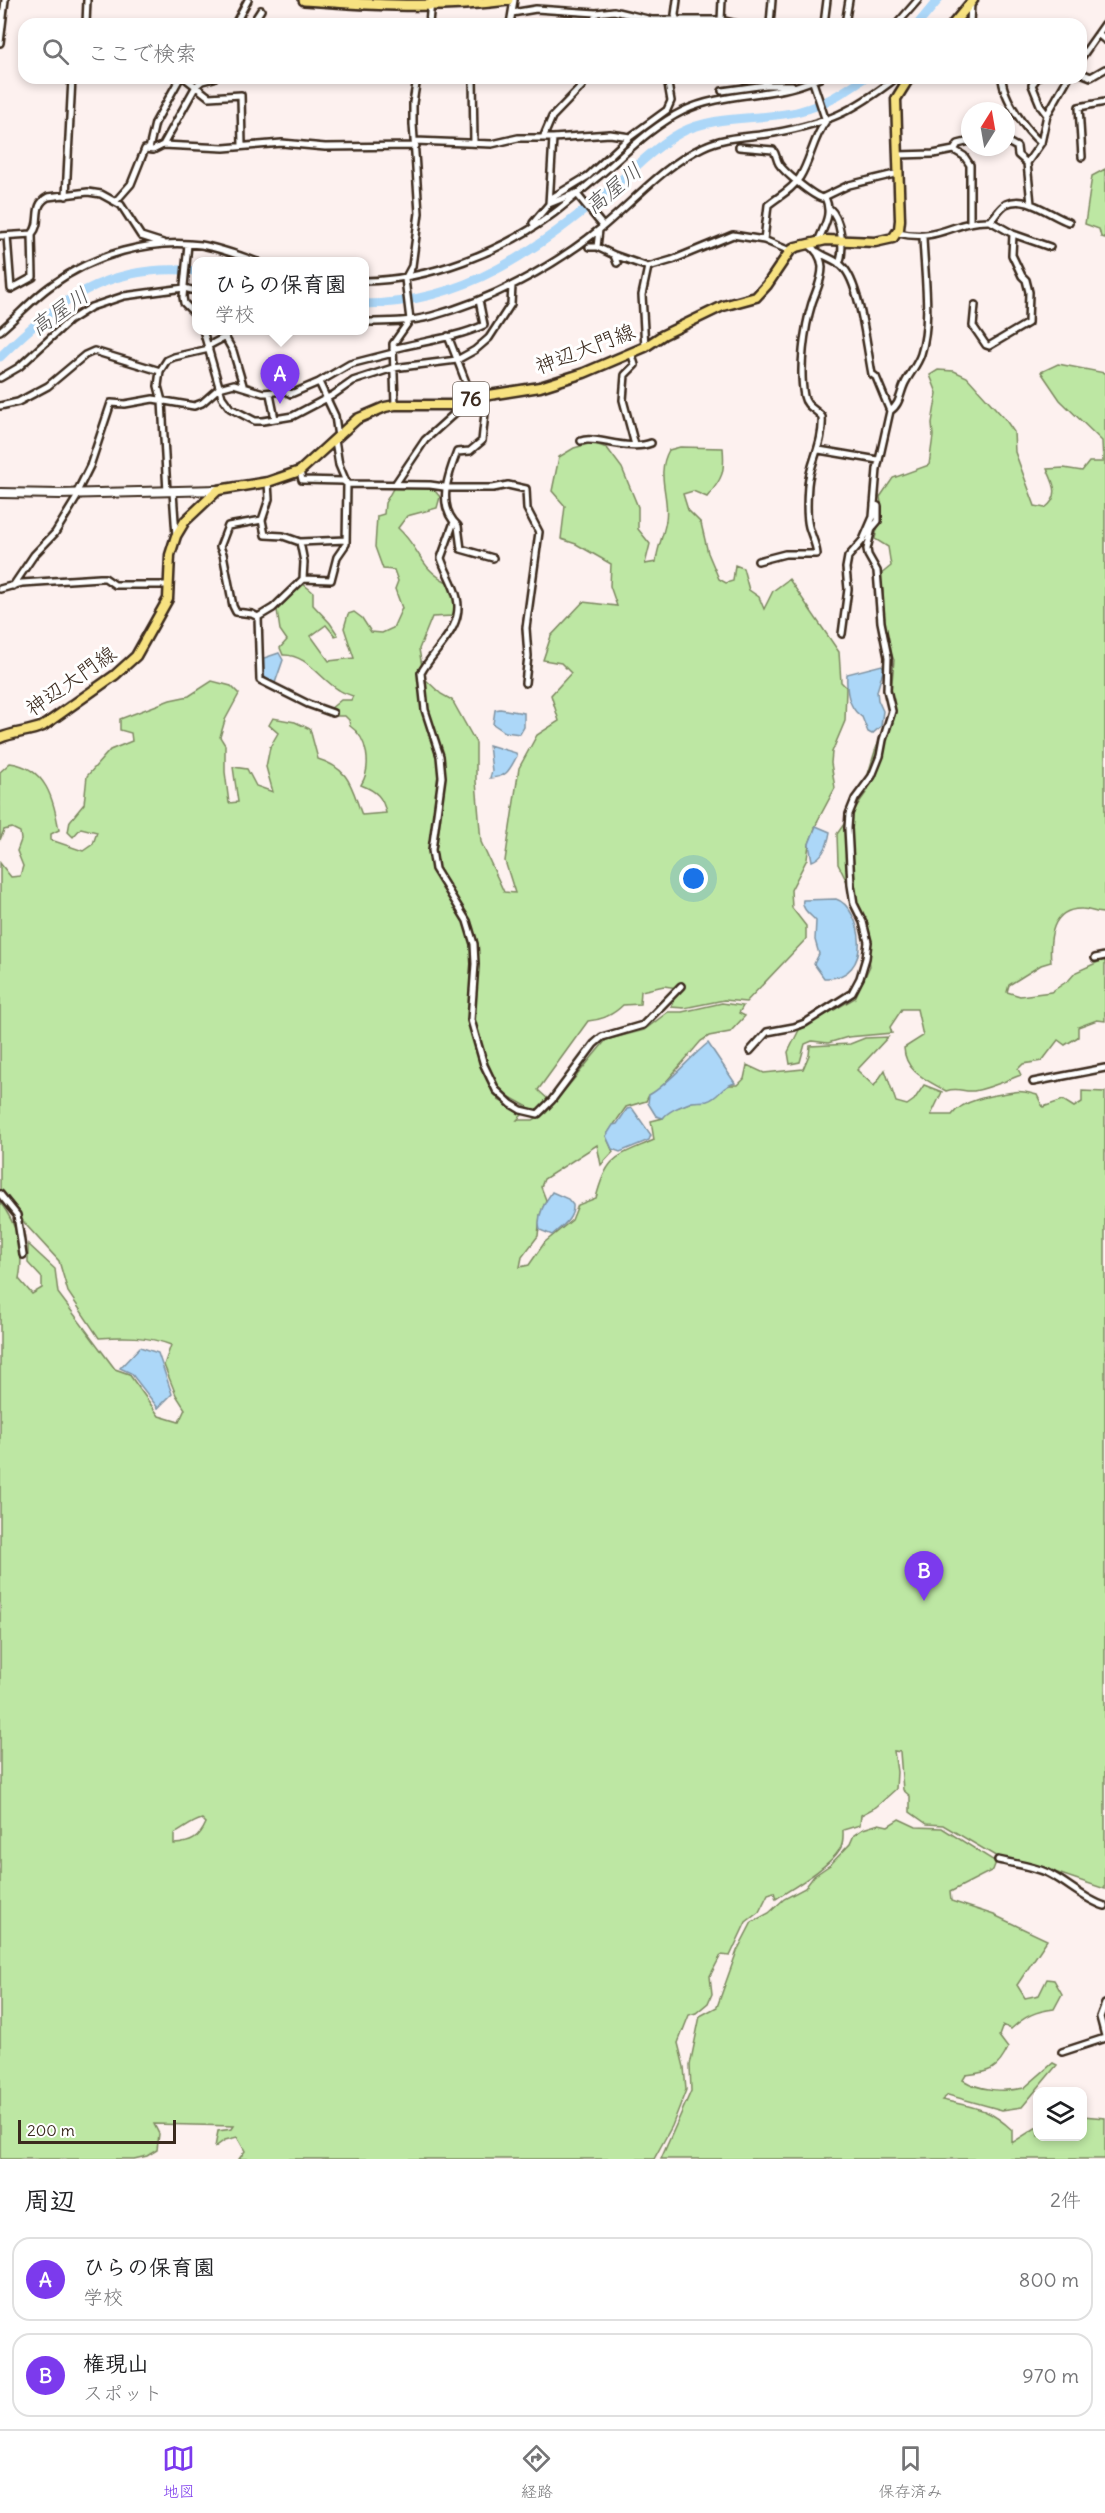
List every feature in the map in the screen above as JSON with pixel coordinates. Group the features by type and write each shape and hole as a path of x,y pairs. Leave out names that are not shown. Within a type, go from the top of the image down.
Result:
{"highway":[{"path":"304,0 375,6 508,0"}],"main road":[{"path":"958,18 972,1"},
{"path":"790,251 841,240 875,242 893,238 898,233 900,220 896,99 905,84"},
{"name":"神辺大門線","path":"0,738 12,733 32,731 43,726 122,669 136,656 168,599 170,555 176,536 185,521 218,490 268,482 300,471 357,419 395,405 453,405 479,397 540,387 584,373 645,347 663,335 723,306 756,297 790,251"}],"street":[{"path":"0,43 5,0"},
{"path":"86,18 87,0"},
{"path":"238,18 248,0"},
{"path":"511,18 514,0"},
{"path":"677,0 677,18"},
{"path":"721,18 722,0"},
{"path":"770,18 772,0"},
{"path":"825,18 827,0"},
{"path":"846,18 849,0"},
{"path":"902,18 918,0"},
{"path":"971,18 972,1"},
{"path":"429,18 430,3"},
{"path":"512,14 537,9 596,13 614,11 644,18"},
{"path":"256,18 261,10"},
{"path":"595,18 596,13"},
{"path":"1087,50 1105,24"},
{"path":"1098,34 1105,40"},
{"path":"1087,75 1091,77 1105,69"},
{"path":"66,196 72,84"},
{"path":"149,149 155,123 177,84"},
{"path":"193,84 209,97 241,95 242,146"},
{"path":"163,145 198,84"},
{"path":"395,405 393,351 395,339 410,319 405,280 412,266 419,220 413,103 416,84"},
{"path":"473,84 474,142"},
{"path":"543,138 552,117 583,84"},
{"path":"531,227 549,201 588,176 630,137 667,110 671,101 668,84"},
{"path":"369,281 405,280 445,268 480,254 531,227 554,213 644,138 683,111 719,100 803,84"},
{"path":"814,84 826,121"},
{"path":"369,322 431,316 512,286 601,227 676,163 704,146 733,138 772,133 826,121 852,109 887,84"},
{"path":"1003,84 1011,106 1041,143"},
{"path":"1033,84 1041,107 1047,115"},
{"path":"1031,204 1027,163 1041,143 1047,115 1065,84"},
{"path":"722,91 766,85 800,86"},
{"path":"1082,157 1079,107 1105,102"},
{"path":"667,110 683,111"},
{"path":"764,240 768,205 798,180 818,132 826,121"},
{"path":"116,201 131,183 145,149 163,145 224,148 282,143 325,147 416,143 498,144 518,138 610,134 630,137"},
{"path":"549,201 553,138"},
{"path":"954,150 961,143"},
{"path":"1015,146 1018,155 1027,163"},
{"path":"739,147 773,150 778,163 813,195 825,197 849,185 899,173"},
{"path":"898,155 933,154 954,150 964,156 970,165 970,222"},
{"path":"32,234 3,236 11,289 33,277 32,234 36,229 37,207 42,200 48,197 96,192 116,201 141,236 164,244"},
{"path":"549,201 577,194"},
{"path":"577,194 601,227 597,247"},
{"path":"825,197 829,208 836,216 842,251 839,264"},
{"path":"990,221 1008,203 1031,204 1069,222"},
{"path":"758,561 785,554 817,554 809,526 808,487 810,472 819,450 822,417 810,407 804,396 804,354 812,303 822,272 814,245 826,224 829,208"},
{"path":"898,233 923,236 942,234 970,222 990,221 1013,234 1050,247"},
{"path":"975,305 973,326 987,345 1028,323 1029,292 1026,280 1012,255 1013,234"},
{"path":"589,247 597,247 648,267 672,260 733,235 764,240 790,251"},
{"path":"842,633 848,589 846,568 848,557 863,540 873,518 878,460 890,411 897,405 922,348 926,317 923,236"},
{"path":"0,331 43,291 70,274 120,253 164,244 211,248 244,257"},
{"path":"188,245 184,303 192,311"},
{"path":"814,245 839,264 851,278 866,338 872,374 876,377 890,411"},
{"path":"614,255 617,263"},
{"path":"645,347 642,295 648,267"},
{"path":"205,335 222,397 230,408 255,421 275,419 293,416 327,399 347,382 393,368 457,360 475,350 489,339 511,304 512,286"},
{"path":"0,378 18,367 69,321 91,307 124,296 185,287 192,290"},
{"path":"13,586 34,555 55,533 78,494 111,403 125,404 153,399 194,406 202,403 219,388 234,384 270,394 285,391 291,394 319,382 350,364 448,336 464,334 484,325 479,300"},
{"path":"448,336 467,385 479,397 485,413 482,441 470,451 457,452 446,487 444,502 458,526 461,549 493,558"},
{"path":"176,536 162,401 158,386 160,371 167,360 209,348 225,337 238,365 243,386"},
{"path":"0,406 18,402 48,386 85,355 94,351 160,371"},
{"path":"631,352 635,365 625,375 623,400 635,445"},
{"path":"303,579 331,580 338,557 346,544 346,484 339,465 334,416 319,382"},
{"path":"270,394 275,419"},
{"path":"396,483 425,440 459,412 465,401"},
{"path":"581,441 587,438 619,446 651,443"},
{"path":"819,450 878,460"},
{"path":"300,471 302,480 342,481 346,484 396,483 493,488 508,485 526,489 527,509 539,532 526,628 528,656 525,683"},
{"path":"268,482 269,499 262,520 265,535 283,536 300,542 346,540"},
{"path":"0,493 78,494 218,490"},
{"path":"750,1051 767,1032 794,1028 806,1023 852,993 860,978 866,958 868,942 863,922 854,904 851,885 848,859 849,814 855,799 872,776 892,711 887,690 888,657 881,622 877,571 867,555 872,528 878,521 879,515 878,506 874,504"},
{"path":"262,520 228,526 220,548 234,610 258,617 273,608 303,579 304,562 300,542"},
{"path":"454,522 441,558 459,609 447,637 421,673 425,710 440,756 442,777 432,850 435,868 467,921 474,944 471,1020 490,1080 496,1090 511,1104 521,1110 538,1114 552,1100 594,1044 602,1037 643,1025 681,986"},
{"path":"0,589 100,578 105,578 115,585 169,585"},
{"path":"258,617 260,680 308,704 333,713"},
{"path":"1095,958 1105,956"},
{"path":"1033,1082 1060,1078 1084,1070 1105,1068"},
{"path":"0,1194 17,1215 23,1255"},
{"path":"998,1860 1038,1869 1072,1887 1089,1900 1105,1906"},
{"path":"1062,2052 1105,2037 1100,2022 1105,2004"}],"green space":[{"path":"1105,169 1105,238 1101,237 1099,229 1085,224 1092,176"},
{"path":"1058,364 1105,373 1105,913 1082,909 1064,914 1054,926 1051,962 1041,965 1009,985 1007,992 1020,996 1051,992 1069,980 1076,972 1105,959 1105,1021 1097,1020 1078,1027 1078,1037 1065,1045 1058,1040 1042,1061 1023,1064 1018,1069 1021,1075 974,1091 954,1089 946,1091 918,1074 908,1063 904,1048 923,1036 917,1009 902,1009 890,1027 892,1033 848,1037 828,1043 812,1041 805,1044 800,1062 790,1064 788,1052 799,1030 855,998 870,966 866,937 859,920 856,900 838,864 837,834 868,790 868,774 875,751 881,737 891,728 896,712 891,693 894,660 882,632 883,591 880,575 891,566 888,547 875,539 881,514 880,497 893,478 929,465 937,393 930,375 938,370 954,371 967,377 1014,432 1015,452 1035,506 1045,508 1055,494 1047,469 1064,468 1082,471 1089,462 1103,462 1102,441 1060,400 1041,372"},
{"path":"592,443 607,448 622,468 638,507 638,529 650,544 645,564 656,562 665,525 667,511 663,468 669,450 680,447 723,448 724,463 717,485 707,497 693,491 683,494 688,510 701,523 708,553 719,579 726,583 733,581 735,565 743,568 749,590 759,597 764,609 773,591 789,579 839,652 841,682 846,687 845,721 832,752 831,763 835,788 818,820 809,844 807,859 791,890 792,908 806,926 806,939 746,1002 724,1000 684,1008 671,1007 678,988 664,986 641,991 640,1004 623,1005 607,1016 588,1021 538,1090 550,1101 537,1112 501,1092 498,1100 524,1113 517,1120 533,1120 546,1113 606,1040 644,1030 668,1012 682,1012 722,1003 743,1006 739,1013 745,1016 730,1032 709,1036 701,1041 659,1090 649,1095 646,1101 626,1107 606,1136 613,1152 601,1165 597,1145 544,1179 541,1187 546,1200 540,1215 538,1236 522,1257 520,1267 529,1265 545,1242 572,1220 578,1205 596,1198 604,1173 615,1159 654,1140 651,1121 663,1118 668,1111 694,1101 706,1101 726,1085 738,1085 744,1079 747,1065 764,1073 803,1069 810,1046 850,1044 865,1038 888,1037 857,1070 874,1086 885,1070 896,1102 907,1105 914,1100 924,1085 942,1092 931,1115 952,1115 971,1101 1017,1091 1037,1095 1043,1107 1063,1100 1074,1107 1082,1102 1082,1091 1105,1092 1105,1889 1031,1864 999,1858 943,1825 927,1824 910,1812 910,1796 903,1790 900,1752 894,1751 897,1772 896,1789 876,1807 861,1815 860,1825 843,1830 843,1842 840,1849 820,1870 776,1899 774,1892 768,1894 759,1912 746,1922 730,1956 721,1955 710,1976 712,1994 708,2003 696,2013 689,2015 678,2043 684,2067 686,2090 672,2126 654,2159 239,2159 245,2151 237,2137 225,2140 215,2147 218,2131 232,2129 234,2126 154,2124 159,2134 157,2150 147,2156 134,2159 0,2159 0,1202 18,1238 21,1258 19,1279 32,1294 42,1288 42,1278 28,1263 28,1244 55,1269 58,1293 115,1369 129,1374 159,1416 179,1422 185,1409 176,1395 164,1365 171,1345 136,1337 99,1338 68,1292 59,1261 27,1226 0,1191 0,863 11,877 20,876 23,866 17,851 21,840 20,832 12,828 4,830 0,840 0,772 10,763 32,771 40,778 51,796 59,830 51,834 51,840 83,851 93,844 97,832 81,828 73,837 68,832 70,821 84,804 87,776 110,750 132,741 131,733 120,730 120,719 170,700 189,696 212,681 231,686 239,694 225,720 220,737 225,745 225,772 229,803 238,802 233,767 247,769 256,786 273,792 266,767 270,747 278,733 269,725 273,718 295,722 310,729 318,759 329,763 343,773 352,787 362,815 386,813 378,795 361,785 367,762 361,738 350,726 345,716 336,716 330,709 341,700 351,700 353,696 332,685 299,658 283,655 280,648 287,640 280,630 277,610 303,584 313,592 313,605 338,635 335,636 326,625 311,636 329,661 354,658 344,628 348,614 354,612 362,618 371,632 382,633 393,628 402,608 395,589 398,581 394,570 383,569 375,547 377,516 384,514 385,503 394,487 431,486 440,497 437,508 407,516 398,528 426,565 449,583 455,600 453,616 432,617 419,649 424,678 441,694 452,700 476,743 476,781 481,842 504,892 515,893 505,861 519,768 537,735 559,721 551,695 571,673 561,663 543,660 551,636 583,602 617,606 610,586 611,564 576,544 561,539 565,506 552,491 559,457 574,448","holes":["202,1819 206,1823 194,1839 174,1844 174,1834 198,1820"]},
{"path":"899,1819 916,1827 942,1828 996,1862 993,1870 950,1892 951,1901 994,1915 1047,1940 1017,1985 1025,1998 1039,1995 1047,1979 1054,1980 1062,1994 1054,2009 1031,2015 1011,2029 1003,2025 999,2036 1008,2048 1001,2061 987,2071 966,2075 963,2080 984,2088 1000,2090 1024,2088 1053,2063 1057,2065 1039,2087 1033,2087 1033,2094 1022,2107 1002,2110 948,2095 942,2100 987,2112 1012,2130 1012,2143 1033,2130 1033,2141 1087,2141 1087,2116 1105,2118 1105,2159 661,2159 691,2091 690,2065 700,2016 717,2007 737,1951 752,1922 769,1913 784,1899 805,1888 814,1876 830,1865 850,1844 854,1835 863,1829 879,1824 888,1826"}],"water":[{"path":"279,653 283,660 275,683 267,680 262,667 264,658"},
{"path":"882,665 884,668 877,691 883,711 881,726 872,734 868,732 862,717 851,704 847,674"},
{"path":"495,710 524,713 524,727 520,734 505,732 493,724"},
{"path":"489,745 516,753 517,756 510,769 501,776 490,778 492,771"},
{"path":"816,826 830,832 827,845 822,853 812,861 809,844"},
{"path":"836,899 845,905 852,915 857,928 858,956 851,968 841,976 824,978 814,964 819,954 815,940 816,921 805,909 803,900"},
{"path":"708,1043 735,1083 711,1099 684,1105 672,1110 663,1118 656,1116 648,1103 649,1095 664,1085"},
{"path":"632,1108 651,1135 649,1140 620,1152 612,1149 606,1136 627,1109"},
{"path":"552,1192 568,1199 573,1205 573,1210 569,1218 552,1235 540,1230 539,1220"},
{"path":"140,1347 158,1353 172,1394 158,1408 131,1373 120,1368"}],"waterway":[{"name":"高屋川","path":"923,18 938,0"},
{"name":"高屋川","path":"369,304 401,301 436,294 468,283 499,268 557,231 613,187 653,151 693,127 723,120 786,114 809,108 834,98 855,84"},
{"name":"高屋川","path":"0,357 43,318 88,289 111,279 137,273 165,270 192,271"}],"place":[{"name":"ひらの保育園","path":"280,404"},
{"name":"権現山","path":"924,1601"}]}
